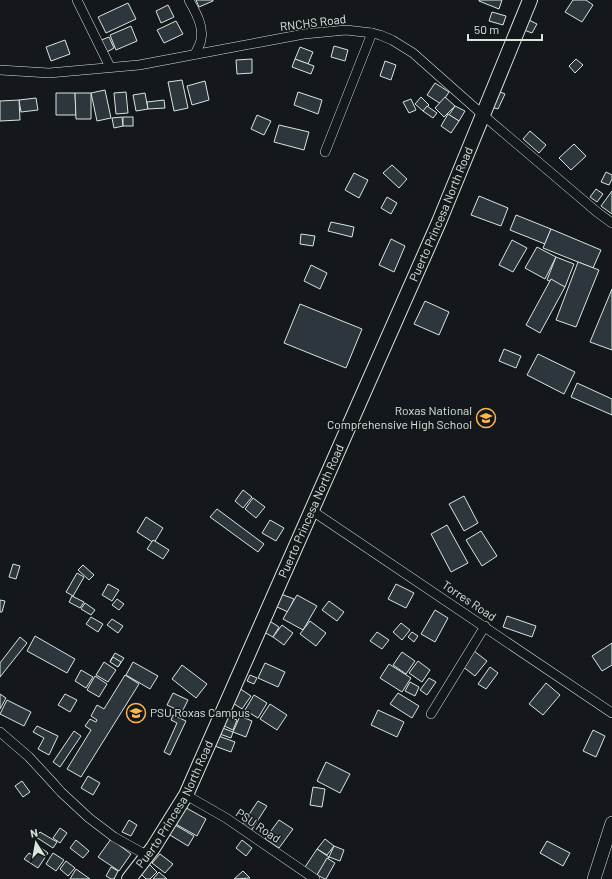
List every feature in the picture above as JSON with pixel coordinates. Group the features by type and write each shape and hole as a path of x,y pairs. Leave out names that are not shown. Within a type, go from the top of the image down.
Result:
{"main road":[{"name":"Puerto Princesa North Road","path":"129,879 148,856 186,795 439,222 530,0"}],"street":[{"path":"77,0 110,67"},
{"path":"189,0 201,26 202,32 201,40 195,54"},
{"name":"RNCHS Road","path":"0,70 49,73 139,65 304,34 346,30 372,33 392,40 413,54 597,212 612,223"},
{"path":"325,152 372,33"},
{"name":"Torres Road","path":"311,510 612,713"},
{"path":"431,714 485,626"},
{"path":"0,732 29,757 61,792 89,818 114,837 148,856"},
{"name":"PSU Road","path":"186,795 226,818 315,879"},
{"path":"594,879 612,822"}],"building":[{"path":"196,0 213,0 213,1 199,7"},
{"path":"479,0 502,0 499,9"},
{"path":"573,0 586,0 593,5 582,22 565,12"},
{"path":"128,3 136,19 106,33 98,17"},
{"path":"168,5 174,17 161,23 156,11"},
{"path":"492,12 506,16 503,25 489,21"},
{"path":"529,20 537,24 532,33 524,30"},
{"path":"176,21 183,34 164,43 157,30"},
{"path":"131,26 137,41 116,50 110,35"},
{"path":"109,37 114,48 105,53 99,41"},
{"path":"65,40 70,54 51,61 46,47"},
{"path":"334,46 348,50 345,61 331,57"},
{"path":"300,47 313,52 308,64 295,59"},
{"path":"252,59 252,73 237,74 236,60"},
{"path":"295,59 314,66 311,74 292,67"},
{"path":"576,59 583,65 575,73 569,66"},
{"path":"385,61 396,65 391,80 380,76"},
{"path":"182,80 188,108 174,111 168,82"},
{"path":"205,81 209,100 192,105 187,86"},
{"path":"435,83 449,92 441,104 427,95"},
{"path":"105,90 111,118 97,121 91,93"},
{"path":"498,91 505,94 498,109 491,107"},
{"path":"126,92 128,113 116,114 114,93"},
{"path":"298,92 322,100 318,114 294,105"},
{"path":"56,93 75,93 76,115 56,115"},
{"path":"75,93 91,93 91,119 76,119"},
{"path":"145,93 148,109 136,111 133,95"},
{"path":"421,97 429,105 423,111 415,104"},
{"path":"445,97 455,106 444,117 435,108"},
{"path":"36,98 38,110 21,112 19,100"},
{"path":"411,99 416,110 409,113 403,102"},
{"path":"19,100 20,120 0,121 0,101"},
{"path":"164,100 165,108 148,109 147,102"},
{"path":"427,106 437,113 433,118 423,111"},
{"path":"455,106 465,111 459,121 449,115"},
{"path":"448,114 459,121 451,133 441,126"},
{"path":"257,115 271,121 264,135 251,129"},
{"path":"122,117 123,126 114,128 112,118"},
{"path":"123,117 133,117 133,126 123,126"},
{"path":"279,125 309,132 304,150 274,142"},
{"path":"530,131 546,145 539,153 523,139"},
{"path":"574,144 586,156 571,170 559,158"},
{"path":"392,165 407,179 399,188 383,173"},
{"path":"606,172 612,175 609,185 601,182"},
{"path":"354,173 368,180 359,198 345,190"},
{"path":"596,189 603,194 597,202 590,197"},
{"path":"612,191 612,214 601,206"},
{"path":"479,196 508,208 501,226 471,215"},
{"path":"387,197 397,203 391,214 381,208"},
{"path":"516,215 551,229 545,244 510,230"},
{"path":"331,222 354,227 352,237 328,231"},
{"path":"551,229 601,250 593,268 543,248"},
{"path":"301,234 315,236 313,246 300,244"},
{"path":"391,239 405,246 394,272 379,265"},
{"path":"512,240 527,248 513,272 499,265"},
{"path":"537,247 556,257 545,279 525,268"},
{"path":"556,257 574,264 565,287 547,280"},
{"path":"578,262 599,270 576,327 556,320"},
{"path":"311,265 327,273 320,289 304,281"},
{"path":"551,279 565,287 540,333 526,325"},
{"path":"612,289 612,350 590,342"},
{"path":"425,301 449,312 439,335 414,324"},
{"path":"300,304 362,329 346,368 284,343"},
{"path":"504,349 521,356 516,368 499,361"},
{"path":"538,354 575,372 564,394 527,375"},
{"path":"577,383 612,399 612,415 571,397"},
{"path":"243,490 252,497 243,508 235,501"},
{"path":"464,496 478,523 464,531 449,504"},
{"path":"253,498 265,507 256,518 245,509"},
{"path":"217,509 264,544 258,552 210,517"},
{"path":"146,517 163,528 154,543 137,532"},
{"path":"270,520 284,528 276,541 262,533"},
{"path":"447,525 468,563 451,572 431,534"},
{"path":"481,531 497,556 482,566 466,540"},
{"path":"153,540 169,550 163,559 147,549"},
{"path":"13,564 20,566 16,579 9,577"},
{"path":"83,565 94,575 89,580 78,570"},
{"path":"77,573 84,577 73,596 66,592"},
{"path":"108,584 119,590 112,601 102,595"},
{"path":"396,584 414,593 406,608 388,599"},
{"path":"281,594 294,599 288,612 275,606"},
{"path":"297,595 317,606 303,630 283,619"},
{"path":"72,596 84,602 80,608 69,602"},
{"path":"117,599 124,604 119,610 112,605"},
{"path":"0,600 5,601 2,612 0,612"},
{"path":"329,601 344,612 337,621 322,610"},
{"path":"85,603 95,610 91,615 81,609"},
{"path":"435,610 448,618 435,642 421,634"},
{"path":"507,616 536,626 532,637 503,627"},
{"path":"91,617 103,624 98,632 86,624"},
{"path":"112,619 123,626 118,633 107,625"},
{"path":"268,620 279,627 273,637 262,631"},
{"path":"310,621 326,633 316,646 300,634"},
{"path":"401,623 410,630 402,640 393,632"},
{"path":"282,625 293,633 284,645 273,637"},
{"path":"377,632 389,640 382,649 370,641"},
{"path":"412,632 418,636 414,642 408,637"},
{"path":"35,636 75,659 67,673 27,651"},
{"path":"20,637 27,643 0,677 0,663"},
{"path":"612,643 612,665 602,671 592,656"},
{"path":"474,651 487,661 475,676 462,666"},
{"path":"402,652 415,661 406,674 393,665"},
{"path":"115,653 124,658 118,667 110,661"},
{"path":"113,657 121,662 118,667 110,662"},
{"path":"418,661 430,670 422,682 409,673"},
{"path":"104,662 116,670 108,682 96,675"},
{"path":"133,662 158,676 150,689 126,675"},
{"path":"265,663 285,672 278,687 258,678"},
{"path":"389,664 411,678 402,692 380,678"},
{"path":"182,665 207,684 196,698 172,679"},
{"path":"490,667 498,673 486,689 478,684"},
{"path":"81,670 93,677 86,688 75,681"},
{"path":"125,675 139,684 81,777 67,769 91,730 85,726 90,719 96,722 97,720 91,716 97,705 104,709"},
{"path":"250,675 257,678 254,684 247,681"},
{"path":"95,676 107,684 99,697 87,690"},
{"path":"429,678 436,682 427,695 420,690"},
{"path":"410,682 419,687 415,696 405,691"},
{"path":"546,683 560,695 543,715 529,704"},
{"path":"239,688 251,696 242,709 230,701"},
{"path":"173,693 188,700 182,712 167,705"},
{"path":"398,693 419,706 412,718 390,704"},
{"path":"0,694 6,698 0,709"},
{"path":"65,694 77,700 70,712 58,705"},
{"path":"254,695 267,703 258,718 245,710"},
{"path":"7,700 31,712 24,726 0,714"},
{"path":"270,704 287,715 277,730 260,719"},
{"path":"378,710 404,722 397,737 371,725"},
{"path":"173,715 186,721 170,755 164,752 177,723 171,720"},
{"path":"225,715 237,720 233,730 220,724"},
{"path":"240,716 252,721 246,737 233,732"},
{"path":"37,726 58,736 49,755 38,749 44,738 33,732"},
{"path":"220,727 233,732 231,738 217,733"},
{"path":"593,730 605,736 596,757 583,751"},
{"path":"74,731 81,736 60,767 53,762"},
{"path":"216,735 235,742 231,752 212,745"},
{"path":"326,762 350,774 340,793 317,781"},
{"path":"88,776 100,783 93,795 81,788"},
{"path":"22,781 30,792 23,797 15,786"},
{"path":"313,787 325,789 322,807 310,805"},
{"path":"258,801 267,806 251,831 242,825"},
{"path":"181,805 206,819 197,836 172,822"},
{"path":"129,820 137,825 131,836 122,832"},
{"path":"279,820 293,829 279,848 265,839"},
{"path":"170,822 194,836 188,846 165,832"},
{"path":"60,828 67,833 60,843 53,838"},
{"path":"40,832 57,842 53,848 36,837"},
{"path":"111,839 131,854 119,871 98,857"},
{"path":"325,839 334,846 327,855 317,849"},
{"path":"76,840 89,851 83,858 70,848"},
{"path":"242,840 252,848 246,856 236,848"},
{"path":"547,841 570,853 563,866 540,853"},
{"path":"334,846 344,850 340,861 329,857"},
{"path":"40,847 48,853 38,868 24,859 29,853 34,856"},
{"path":"317,849 329,857 317,875 305,867"},
{"path":"53,853 64,860 56,871 46,864"},
{"path":"160,854 173,864 165,873 152,863"},
{"path":"327,858 335,863 325,879 317,875"},
{"path":"66,861 75,868 68,876 60,869"},
{"path":"149,864 157,872 150,879 146,879 140,873"},
{"path":"111,867 118,871 114,879 106,876"},
{"path":"76,869 90,879 70,879"},
{"path":"243,871 250,878 234,879"},
{"path":"159,872 167,879 153,879"}],"place":[{"name":"Roxas National Comprehensive High School","path":"486,418"},
{"name":"PSU Roxas Campus","path":"136,713"}]}
